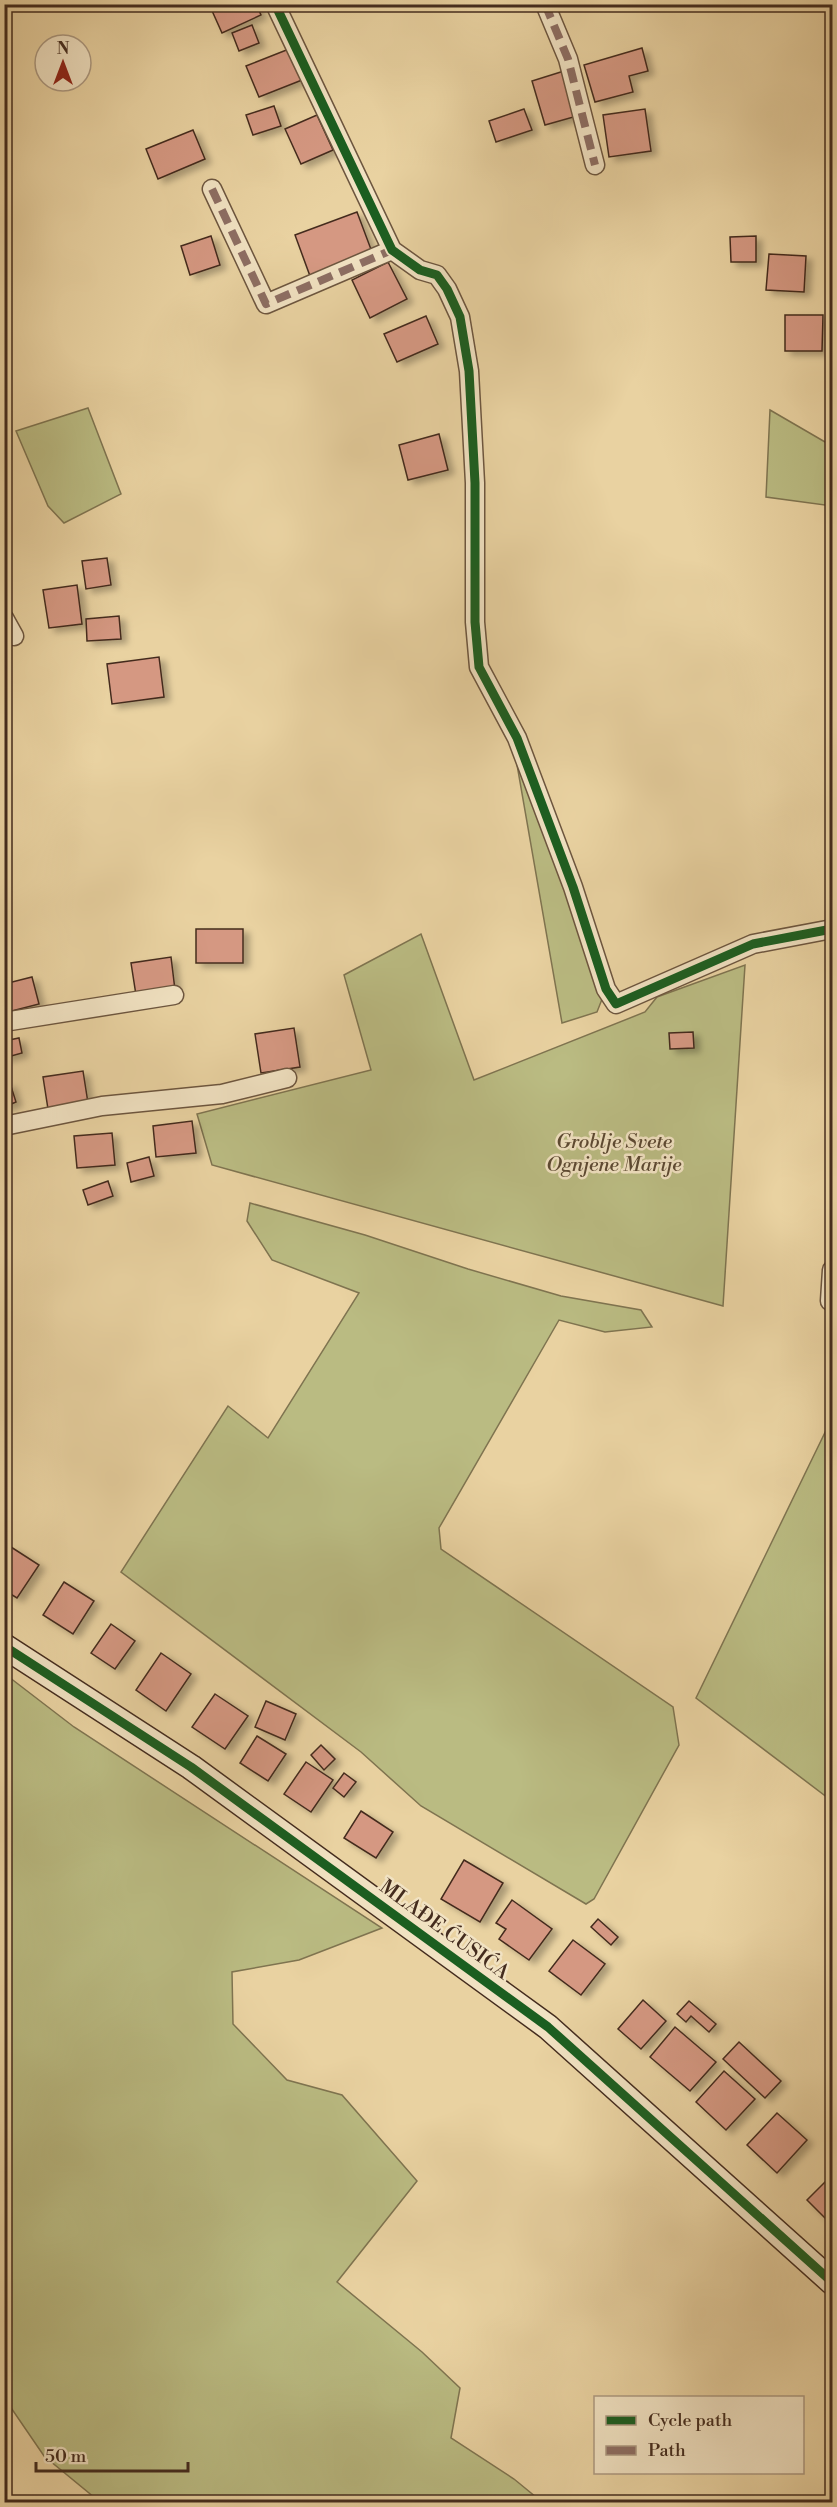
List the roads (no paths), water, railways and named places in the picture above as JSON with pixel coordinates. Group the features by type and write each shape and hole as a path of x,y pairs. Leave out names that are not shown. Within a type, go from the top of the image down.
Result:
{"street":[{"path":"275,4 392,250 420,270 437,275 447,289 460,316 469,371 475,483 475,622 479,667 517,738 573,887 606,989 616,1005 753,944 832,929"},
{"path":"544,4 568,59 595,165"},
{"path":"212,189 266,304 392,250"},
{"path":"4,618 14,636"},
{"path":"4,1022 174,995"},
{"path":"4,1126 102,1106 222,1094 287,1078"},
{"path":"830,1300 832,1270"},
{"name":"MLAĐE ĆUSIĆA","path":"4,1647 191,1767 548,2027 832,2283"}],"park label":[{"name":"Groblje Svete Ognjene Marije","path":"614,1152"}]}
